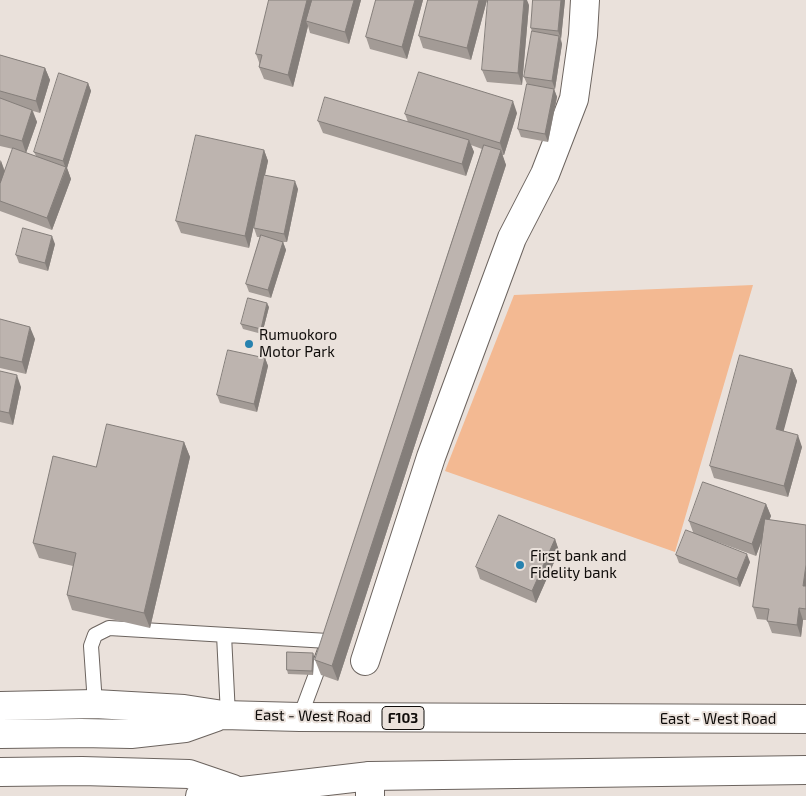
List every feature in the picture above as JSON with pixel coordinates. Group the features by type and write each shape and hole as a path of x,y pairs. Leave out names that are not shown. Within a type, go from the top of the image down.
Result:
{"main road":[{"path":"365,661 431,457 512,238 545,174 574,99 583,35 585,0"},
{"name":"East - West Road","path":"0,706 95,704 184,709 226,715 300,717 806,719"},
{"path":"0,734 131,734 184,728 226,715"},
{"path":"200,796 239,791 806,770"},
{"path":"0,772 82,771 189,774 239,791"}],"lane":[{"path":"95,704 91,646 95,635 108,628 224,635 329,637 300,717"},
{"path":"224,635 226,715"}],"shaded area":[{"path":"753,285 675,552 445,471 514,295"}],"building":[{"path":"269,0 307,0 288,75 259,67 262,55 256,54"},
{"path":"312,0 354,0 345,32 306,21"},
{"path":"376,0 415,0 402,47 366,37"},
{"path":"428,0 479,0 467,48 419,36"},
{"path":"488,0 524,0 518,73 482,70"},
{"path":"533,0 561,0 558,31 531,28"},
{"path":"532,31 559,36 552,81 524,77"},
{"path":"0,55 45,68 36,101 0,91"},
{"path":"419,72 513,101 500,143 405,114"},
{"path":"59,73 88,83 63,161 34,152"},
{"path":"527,84 554,89 545,134 518,129"},
{"path":"325,97 469,140 462,164 318,121"},
{"path":"0,98 32,110 22,141 0,135"},
{"path":"196,135 264,150 245,236 176,221"},
{"path":"484,145 501,150 332,666 315,660"},
{"path":"13,148 66,167 47,218 0,201 0,184"},
{"path":"264,175 295,181 284,234 254,228"},
{"path":"23,228 52,236 45,263 16,255"},
{"path":"261,235 283,242 268,290 246,284"},
{"path":"248,298 267,303 261,329 241,324"},
{"path":"0,319 30,327 22,362 0,357"},
{"path":"228,350 265,358 254,404 217,395"},
{"path":"740,355 792,369 776,429 798,435 784,486 710,466"},
{"path":"0,371 17,375 9,413 0,411"},
{"path":"107,424 184,442 144,613 67,595 76,553 33,543 53,456 96,467"},
{"path":"703,482 766,504 752,544 689,521"},
{"name":"First bank and Fidelity bank","path":"499,515 555,539 532,591 476,567"},
{"path":"765,519 806,525 806,565 803,586 806,586 806,609 799,608 797,625 767,621 769,609 753,607"},
{"path":"686,530 747,554 737,579 676,555"},
{"path":"287,652 313,653 312,671 287,670"}],"place":[{"name":"Rumuokoro Motor Park","path":"249,344"},
{"name":"First bank and Fidelity bank","path":"520,565"}]}
